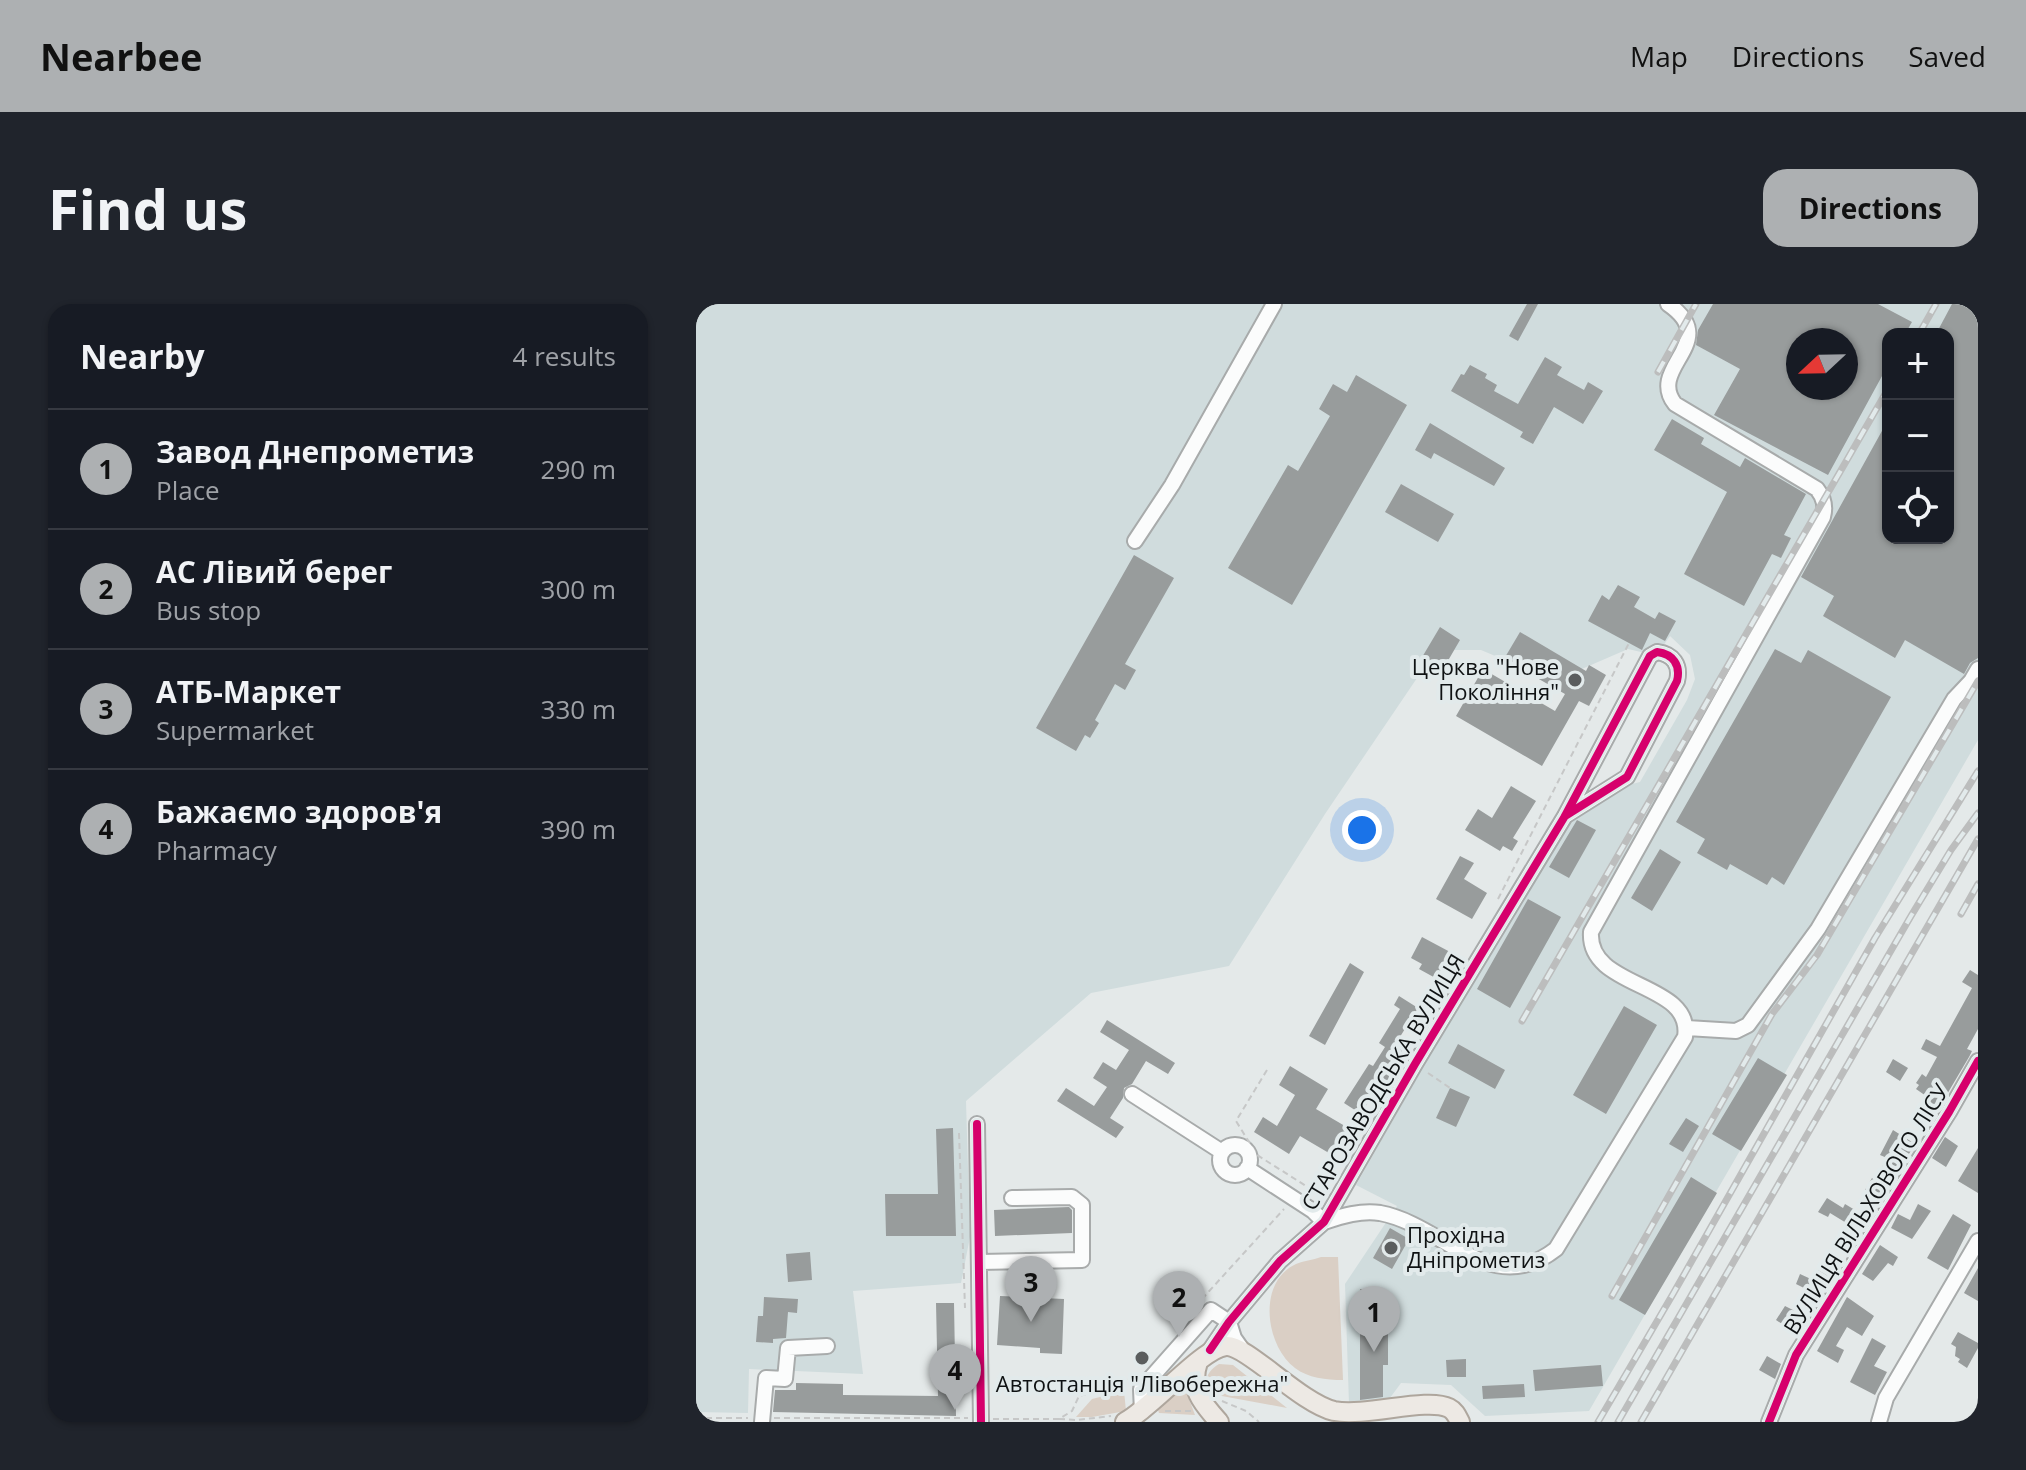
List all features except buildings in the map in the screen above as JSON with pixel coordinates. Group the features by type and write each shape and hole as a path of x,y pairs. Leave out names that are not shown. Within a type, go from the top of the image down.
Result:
{"main road":[{"path":"1125,1422 1142,1412 1204,1356 1228,1346 1244,1352 1294,1392 1332,1410 1374,1412 1431,1404 1448,1408 1460,1422"},
{"path":"1204,1356 1195,1373 1198,1396 1219,1422"}],"street":[{"path":"1135,541 1172,485 1274,304"},
{"path":"1132,1094 1222,1152 1230,1146 1245,1150 1249,1158 1247,1168 1300,1202 1324,1222 1351,1214 1379,1213 1406,1221 1501,1268 1521,1268 1540,1262 1556,1249 1681,1045 1687,1028 1685,1018 1673,1004 1597,958 1591,932 1825,510 1822,495 1817,489 1675,404 1670,398 1668,382 1687,344 1690,329 1683,315 1668,304"},
{"name":"СТАРОЗАВОДСЬКА ВУЛИЦЯ","path":"1204,1356 1280,1261 1324,1222 1565,816 1650,656 1657,652 1672,657 1678,668 1677,681 1627,777 1565,816"},
{"path":"1687,1028 1736,1031 1748,1025 1818,929 1954,699 1978,669"},
{"name":"ВУЛИЦЯ ВІЛЬХОВОГО ЛІСУ","path":"1769,1422 1796,1355 1978,1061"},
{"path":"977,1124 980,1262 977,1421"},
{"path":"980,1262 1082,1260 1082,1205 1072,1197 1012,1198"},
{"path":"1879,1422 1886,1398 1978,1241"},
{"path":"1026,1261 1026,1286"},
{"path":"1142,1412 1141,1389 1211,1310 1229,1322 1234,1338 1244,1352"},
{"path":"762,1420 766,1378 785,1379 788,1348 827,1346"}],"path":[{"path":"1493,909 1629,643"},
{"path":"1415,1064 1450,1088"},
{"path":"1200,1302 1289,1204 1326,1199 1257,1155 1236,1121 1267,1070"},
{"path":"959,1133 965,1307"},
{"path":"696,1418 1059,1419 1072,1411 1079,1396 1122,1384 1142,1366"}],"shaded area":[{"path":"696,304 1978,304 1978,740 1589,1411 1485,1416 1451,1385 1401,1383 1387,1402 1349,1404 1345,1284 1397,1206 1356,1185 1575,799 1640,782 1687,700 1695,679 1690,655 1670,636 1663,646 1641,652 1628,649 1554,681 1481,650 1436,650 1325,814 1229,966 1091,993 966,1101 970,1237 961,1283 853,1291 863,1374 749,1369 748,1413 696,1412"},
{"path":"1321,1257 1338,1257 1343,1380 1318,1378 1295,1368 1277,1345 1272,1330 1271,1299 1275,1285 1296,1264"},
{"path":"1219,1364 1233,1365 1287,1408 1211,1394 1207,1377"},
{"path":"1183,1383 1195,1415 1159,1413 1158,1410"},
{"path":"1124,1391 1126,1411 1076,1417 1092,1399"}],"railway":[{"path":"1658,372 1696,304"},
{"path":"1922,328 1936,304"},
{"path":"1522,1021 1882,399"},
{"path":"1612,1296 1772,1014 1817,955 1978,681"},
{"path":"1598,1422 1875,938 1978,771"},
{"path":"1618,1422 1911,916 1951,850 1978,813"},
{"path":"1641,1422 1978,839"},
{"path":"1961,914 1978,884"}],"cycle path":[{"path":"1210,1350 1280,1261 1324,1222 1565,816 1650,656 1657,652 1667,655 1677,665 1677,681 1627,777 1565,816"},
{"path":"1769,1422 1796,1355 1978,1061"},
{"path":"977,1124 981,1422"}],"place":[{"name":"Церква \"Нове Покоління\"","path":"1575,680"},
{"name":"Прохідна Дніпрометиз","path":"1391,1248"},
{"name":"АТБ-Маркет","path":"1031,1322"},
{"name":"АС Лівий берег","path":"1179,1337"},
{"name":"Завод Днепрометиз","path":"1374,1352"},
{"name":"Автостанція \"Лівобережна\"","path":"1142,1358"},
{"name":"Бажаємо здоров'я","path":"955,1410"}]}
